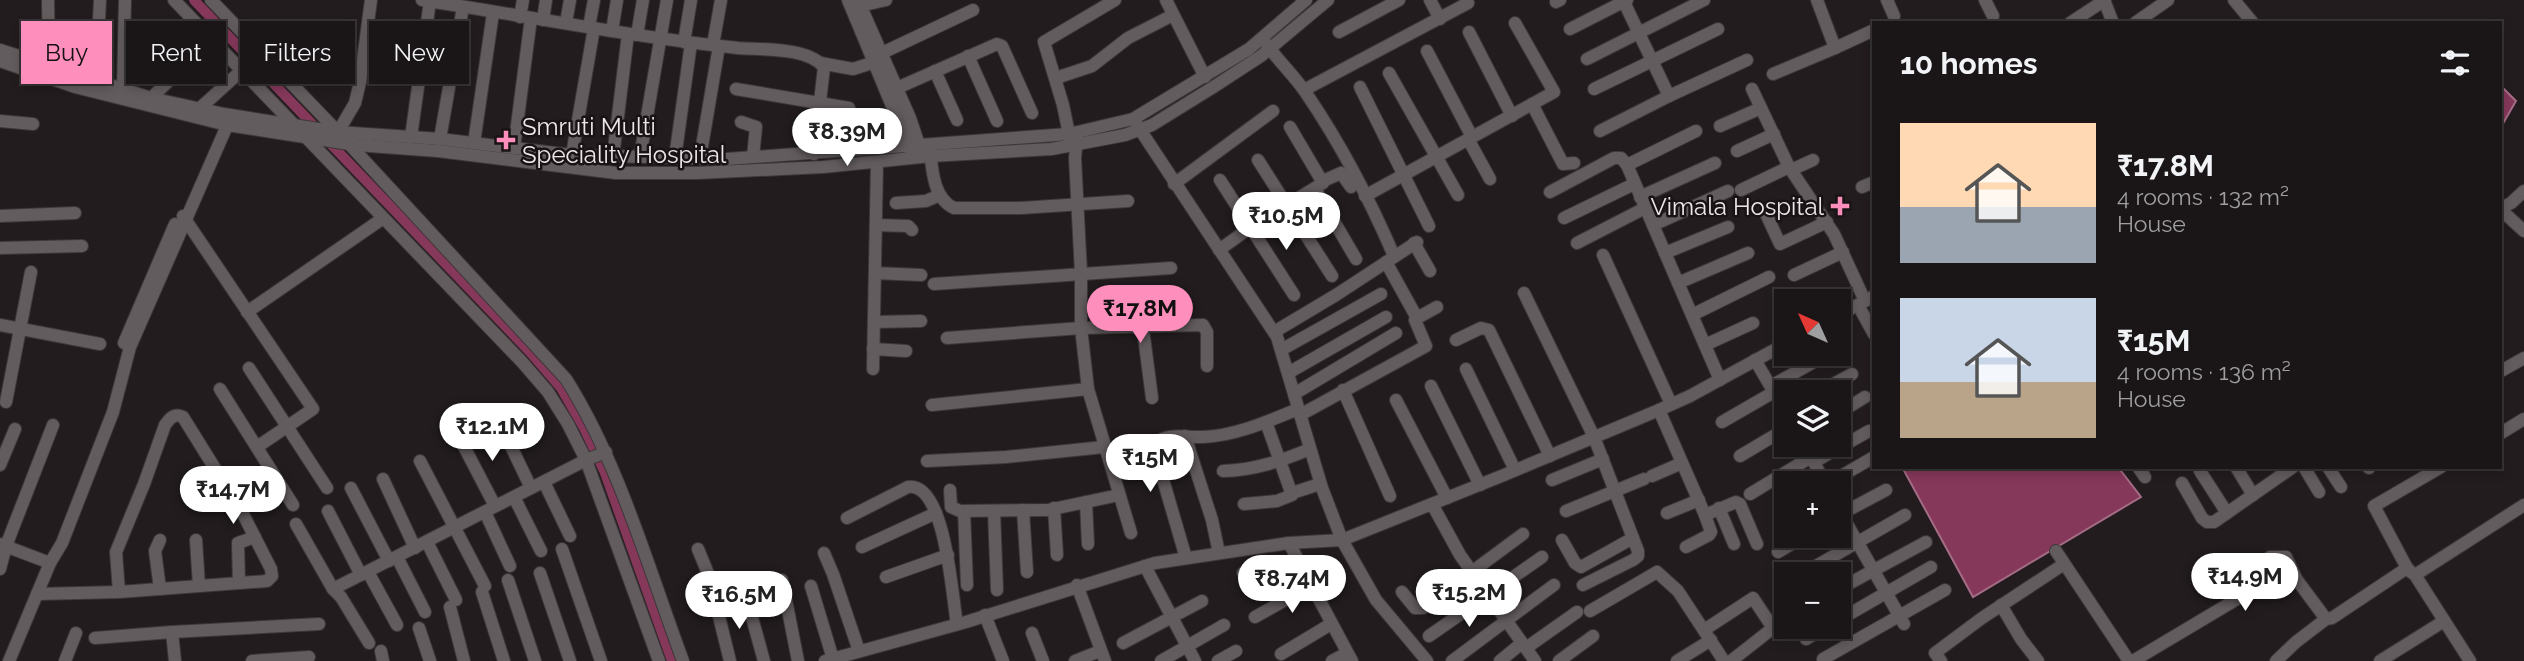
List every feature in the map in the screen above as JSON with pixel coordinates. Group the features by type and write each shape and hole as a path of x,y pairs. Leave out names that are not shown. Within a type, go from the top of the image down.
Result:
{"street":[{"path":"48,0 48,21"},
{"path":"99,21 100,0"},
{"path":"122,89 125,0"},
{"path":"174,0 194,21"},
{"path":"211,0 338,132 566,379 588,413 606,452 683,661"},
{"path":"338,132 355,103 371,0"},
{"path":"411,137 426,0 496,9 531,18 612,31 796,54 820,63 853,69 973,10"},
{"path":"513,148 531,18 523,0"},
{"path":"531,18 546,0"},
{"path":"566,23 570,0"},
{"path":"572,155 594,0"},
{"path":"612,31 617,0"},
{"path":"613,157 633,34 643,0"},
{"path":"640,157 667,0"},
{"path":"675,158 691,0"},
{"path":"700,158 722,0"},
{"path":"848,0 878,57 940,195 948,205 968,209 1128,201"},
{"path":"886,0 859,3 878,57 897,88 921,151"},
{"path":"1115,0 1044,42 1074,138 1081,328 1088,389 1131,533"},
{"path":"1166,0 1205,77"},
{"path":"1283,0 1294,11"},
{"path":"1136,124 1205,77 1266,43 1306,0"},
{"path":"106,84 199,109 225,119 338,132 440,139 572,155 727,159 921,151 1074,138 1136,124 1152,125 1205,93 1266,43 1328,0"},
{"path":"1339,32 1399,0"},
{"path":"1430,0 1440,19"},
{"path":"1587,59 1704,0"},
{"path":"1816,0 1835,48"},
{"path":"1887,0 1894,16"},
{"path":"1985,0 1993,16"},
{"path":"2073,21 2104,0 2112,21"},
{"path":"2138,21 2168,0"},
{"path":"2234,0 2251,21"},
{"path":"1570,29 1624,1 1669,96"},
{"path":"1304,90 1468,3"},
{"path":"440,139 470,5"},
{"path":"474,143 496,9"},
{"path":"1056,78 1092,65 1128,38 1173,15"},
{"path":"1365,196 1554,93 1515,23"},
{"path":"1594,89 1718,29"},
{"path":"1773,75 1872,31"},
{"path":"1469,32 1512,116"},
{"path":"1186,558 1154,446 1158,440 1166,437 1203,437 1233,432 1299,412 1425,348 1427,344 1365,196 1304,90 1266,43"},
{"path":"897,88 992,45 1002,47 1032,113"},
{"path":"0,50 21,57"},
{"path":"1427,51 1490,179"},
{"path":"226,55 240,70"},
{"path":"968,56 997,121"},
{"path":"1600,131 1747,60"},
{"path":"0,61 75,87 348,144 438,150 616,173 697,173 823,167 877,162 921,151"},
{"path":"814,154 824,67 820,63"},
{"path":"935,71 957,120"},
{"path":"199,109 240,72"},
{"path":"1390,73 1458,195"},
{"path":"151,98 166,84"},
{"path":"254,84 548,392 586,460 660,661"},
{"path":"1360,88 1429,226"},
{"path":"736,89 849,108"},
{"path":"1752,89 1790,169 1827,222 1843,252 1866,301 1872,326"},
{"path":"1532,104 1563,164 1574,163"},
{"path":"1720,126 1761,108"},
{"path":"1174,184 1273,111"},
{"path":"9,661 52,559 62,542 113,412 116,389 130,347 225,119"},
{"path":"0,121 33,124"},
{"path":"741,122 756,127 753,157"},
{"path":"1136,124 1275,332 1320,484 1342,540 1377,600 1427,661"},
{"path":"1290,127 1356,259"},
{"path":"1627,165 1696,131"},
{"path":"1737,152 1774,134"},
{"path":"1550,192 1614,158 1621,158 1627,165 1720,380"},
{"path":"1258,160 1332,276"},
{"path":"1653,225 1813,160"},
{"path":"873,369 877,162"},
{"path":"1577,243 1715,163"},
{"path":"1219,250 1251,227 1339,174 1344,175 1370,221"},
{"path":"1220,180 1294,295"},
{"path":"1564,218 1634,184"},
{"path":"2502,208 2524,191"},
{"path":"896,203 926,201 940,195"},
{"path":"2502,210 2524,231"},
{"path":"0,216 75,213"},
{"path":"183,216 313,409 257,447"},
{"path":"1767,216 1780,244 1827,222"},
{"path":"247,312 382,219"},
{"path":"876,225 908,226 912,230"},
{"path":"1665,253 1728,227"},
{"path":"1275,332 1416,242 1430,271"},
{"path":"0,248 82,246"},
{"path":"1794,275 1843,252"},
{"path":"1678,283 1748,253"},
{"path":"1603,255 1665,407 1682,463 1710,529 1709,535 1686,547"},
{"path":"934,284 1171,268"},
{"path":"6,402 31,272"},
{"path":"875,274 920,275"},
{"path":"1692,315 1769,277"},
{"path":"1524,293 1594,437 1638,551 1636,558 1583,585"},
{"path":"1281,350 1381,294"},
{"path":"1417,317 1437,307"},
{"path":"1288,373 1386,317"},
{"path":"874,322 921,321"},
{"path":"1705,345 1753,323"},
{"path":"0,325 100,344"},
{"path":"947,338 1081,328 1143,329 1203,325 1207,332 1207,366"},
{"path":"1456,340 1481,328 1489,330 1550,456"},
{"path":"1143,329 1152,398"},
{"path":"1294,394 1396,333"},
{"path":"873,349 906,352"},
{"path":"811,586 829,660 1145,566 1289,543 1342,540 1665,407 1774,350"},
{"path":"2502,370 2524,358"},
{"path":"1755,360 1774,392"},
{"path":"1722,422 1809,366"},
{"path":"249,368 327,488"},
{"path":"1466,369 1515,470"},
{"path":"1841,380 1852,374"},
{"path":"1431,386 1480,485"},
{"path":"220,388 293,505"},
{"path":"932,405 1088,389"},
{"path":"1343,390 1390,496"},
{"path":"1851,406 1865,397"},
{"path":"1396,400 1447,498"},
{"path":"37,594 119,592 267,581 272,576 242,512 183,417 178,415 171,417 165,425 116,552 119,592"},
{"path":"497,417 531,488"},
{"path":"2502,432 2524,419"},
{"path":"1266,422 1292,493"},
{"path":"0,569 3,545 53,425"},
{"path":"0,465 15,429"},
{"path":"1750,494 1869,431"},
{"path":"458,435 490,509 535,661"},
{"path":"1185,436 1212,520 1219,554"},
{"path":"1740,456 1774,436"},
{"path":"927,461 1006,457 1104,447"},
{"path":"1223,471 1246,470 1310,449"},
{"path":"333,589 606,452"},
{"path":"1811,457 1820,471"},
{"path":"1849,471 1872,458"},
{"path":"1552,480 1603,459"},
{"path":"420,461 484,589 503,661"},
{"path":"1566,511 1682,463"},
{"path":"2237,469 2253,495"},
{"path":"2182,484 2207,522 2214,522 2290,469"},
{"path":"2305,469 2319,492"},
{"path":"2329,469 2341,487"},
{"path":"2438,469 2374,506 2411,572 2469,661"},
{"path":"2200,471 2227,513"},
{"path":"383,479 453,603 464,661"},
{"path":"544,482 570,536"},
{"path":"1244,504 1284,500 1292,493 1320,484"},
{"path":"846,518 908,486 922,489 936,513 948,555 957,624"},
{"path":"351,488 425,612"},
{"path":"1851,507 1886,489"},
{"path":"950,491 951,507 956,511 1054,508 1119,495"},
{"path":"514,497 541,551"},
{"path":"1667,513 1699,500"},
{"path":"1086,502 1088,544"},
{"path":"1705,515 1736,502 1740,504 1757,544"},
{"path":"1433,504 1460,555 1535,661"},
{"path":"2276,661 2295,642 2326,619 2332,618 2524,505"},
{"path":"1054,508 1057,555"},
{"path":"1719,508 1734,544"},
{"path":"1023,510 1027,572"},
{"path":"328,511 397,625"},
{"path":"964,511 967,585"},
{"path":"994,511 998,590"},
{"path":"862,547 936,513"},
{"path":"1822,562 1905,515"},
{"path":"296,524 333,589 341,597 369,643"},
{"path":"1851,530 1902,620"},
{"path":"1402,592 1415,608 1419,609 1473,573 1523,534"},
{"path":"240,583 238,543 255,537"},
{"path":"1562,540 1575,563 1581,567 1633,538"},
{"path":"160,540 155,551 160,589"},
{"path":"196,540 199,586"},
{"path":"1851,582 1926,542"},
{"path":"1289,543 1349,657 1332,661"},
{"path":"3,545 52,559"},
{"path":"698,548 709,576 730,661"},
{"path":"1778,552 1785,548"},
{"path":"562,549 601,661"},
{"path":"2056,551 2131,661 2237,598 2241,579 2270,557 2286,557 2297,580 2326,619"},
{"path":"824,553 859,652"},
{"path":"886,577 948,555"},
{"path":"1429,636 1542,557"},
{"path":"1941,661 1935,653 2064,564"},
{"path":"1145,566 1195,661"},
{"path":"1243,573 1303,566"},
{"path":"1851,613 1931,567"},
{"path":"1500,661 1657,572 1678,591 1724,661"},
{"path":"540,573 570,661"},
{"path":"782,580 798,661"},
{"path":"1075,661 1102,656 1077,585"},
{"path":"1255,617 1312,585"},
{"path":"1451,661 1554,585"},
{"path":"1823,659 1902,620 1945,590"},
{"path":"745,592 764,661"},
{"path":"1676,661 1753,598 1773,628 1731,661"},
{"path":"1123,643 1202,601"},
{"path":"2001,605 2038,661"},
{"path":"985,615 1003,661"},
{"path":"2380,661 2444,621"},
{"path":"95,638 319,624"},
{"path":"1281,654 1331,624"},
{"path":"1161,661 1224,625"},
{"path":"419,628 430,661"},
{"path":"172,632 175,661"},
{"path":"65,661 76,633"},
{"path":"1032,633 1043,661"},
{"path":"1559,661 1593,636"},
{"path":"1218,661 1236,651"},
{"path":"252,661 309,657"}],"shaded area":[{"path":"2502,87 2516,101 2502,125"},
{"path":"1903,469 2120,469 2141,497 1973,597"}],"waterway":[{"path":"194,0 317,129"},
{"path":"327,140 530,352 561,388 605,473 672,661"}],"place":[{"name":"Smruti Multi Speciality Hospital","path":"506,140"},
{"name":"Vimala Hospital","path":"1840,206"}]}
